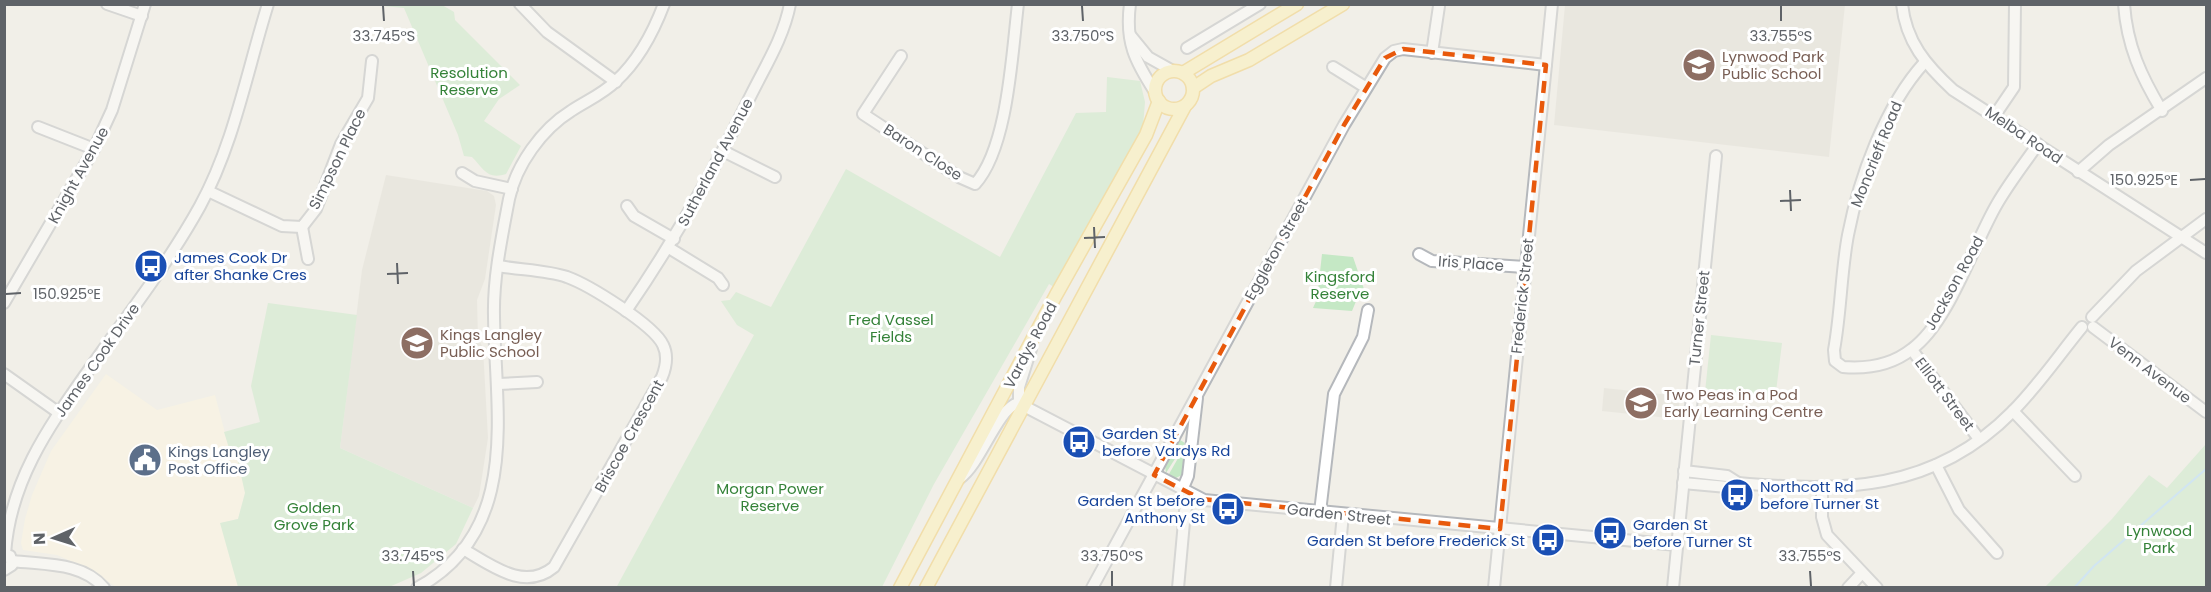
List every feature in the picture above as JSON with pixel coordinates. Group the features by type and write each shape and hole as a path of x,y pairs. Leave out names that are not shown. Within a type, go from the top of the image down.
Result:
{"main road":[{"path":"1178,72 1190,79 1193,88 1192,97 1185,106 1173,110 1157,97 1162,76 1178,72 1297,4"},
{"path":"1193,88 1211,76 1249,60 1343,4"},
{"name":"Vardys Road","path":"900,588 1146,135 1157,97"},
{"name":"Vardys Road","path":"926,588 1185,106"}],"street":[{"path":"106,4 142,16"},
{"name":"Knight Avenue","path":"4,303 94,149 112,110 145,4"},
{"name":"James Cook Drive","path":"8,556 8,526 20,481 36,449 175,248 208,191 234,121 268,4"},
{"path":"520,4 547,32 616,82"},
{"path":"417,588 463,549 488,501 497,469 500,433 494,309 512,189 533,147 550,127 616,82 635,60 653,32 664,4"},
{"name":"Sutherland Avenue","path":"626,311 671,244 723,152 778,41 790,4"},
{"name":"Baron Close","path":"901,56 863,114 959,177 975,184 982,176 1000,132 1018,4"},
{"path":"1130,4 1131,48 1136,62 1157,97"},
{"path":"1187,48 1260,4"},
{"name":"Frederick Street","path":"1494,588 1552,4"},
{"name":"Melba Road","path":"1902,4 1904,20 1924,63 1953,90 2206,253"},
{"path":"1995,115 2014,87 2016,4"},
{"path":"2124,4 2130,48 2141,76 2162,111"},
{"path":"1432,53 1439,6"},
{"path":"1130,35 1148,57 1178,72"},
{"name":"Eggleton Street","path":"1092,588 1365,87 1391,52 1403,50 1546,65"},
{"name":"Simpson Place","path":"208,191 282,226 302,227 316,209 341,144 368,98 372,61"},
{"name":"Moncrieff Road","path":"1835,361 1847,237 1854,205 1898,98 1924,63"},
{"path":"1333,67 1365,87"},
{"path":"2078,172 2109,145 2162,111 2206,78"},
{"path":"38,127 94,149"},
{"name":"Jackson Road","path":"1835,361 1843,367 1879,366 1912,350 1938,319 1997,204 2038,144"},
{"path":"723,152 775,177"},
{"name":"Turner Street","path":"1673,588 1716,156"},
{"path":"462,173 475,181 512,189"},
{"path":"627,206 634,216 717,278 723,285"},
{"path":"1683,483 1727,487 1738,483 1822,489 1875,484 1936,465 1979,439 2013,411 2124,282 2206,219"},
{"path":"302,227 308,259"},
{"name":"Iris Place","path":"1419,254 1432,261 1525,267"},
{"name":"Briscoe Crescent","path":"463,549 512,576 522,578 543,575 559,561 664,371 666,358 663,345 652,329 567,277 499,266"},
{"path":"1320,512 1334,394 1363,337 1368,310"},
{"name":"Venn Avenue","path":"2089,323 2206,412"},
{"path":"1024,405 1018,400 1018,391 1036,334"},
{"name":"Elliott Street","path":"1912,350 1979,439"},
{"path":"4,374 59,413"},
{"path":"498,384 537,382"},
{"path":"1178,588 1198,392"},
{"path":"957,480 972,467 990,435 1012,406 1016,403 1024,405"},
{"name":"Garden Street","path":"1024,405 1186,493 1211,501 1677,545"},
{"path":"2013,411 2074,476"},
{"path":"1936,465 1959,510 1998,553"},
{"path":"1684,471 1727,476 1738,483"},
{"path":"1822,489 1822,517 1827,535 1876,588"},
{"path":"1336,588 1343,514"},
{"path":"4,570 11,567 8,556 78,570 94,578 104,588"},
{"path":"1848,588 1862,573"}],"highlighted area":[{"path":"1403,49 1546,65 1500,529 1201,499 1154,475 1344,125 1385,58"}],"shaded area":[{"name":"Lynwood Park Public School","path":"1565,5 1845,5 1829,157 1554,125"},
{"name":"Kings Langley Public School","path":"386,175 487,191 494,196 496,205 485,279 477,300 478,338 483,348 488,438 479,496 473,508 340,448 362,270"},
{"path":"106,374 157,410 215,395 229,448 235,447 244,479 245,493 238,519 221,523 238,587 116,587 89,569 57,555 23,550 21,543 25,519 32,495 51,451"},
{"name":"Two Peas in a Pod Early Learning Centre","path":"1604,388 1680,396 1678,419 1602,411"}],"green space":[{"name":"Resolution Reserve","path":"373,5 442,5 454,12 455,20 520,85 499,99 484,121 521,146 506,174 494,176 483,169 472,157 464,156 458,135 404,8"},
{"path":"1107,77 1140,81 1145,102 1143,126 1054,287 1049,284 934,484 882,587 616,588 754,335 737,325 721,301 730,300 736,292 771,307 846,169 1000,257 1076,113 1106,112"},
{"name":"Kingsford Reserve","path":"1322,254 1353,257 1365,292 1359,294 1352,311 1313,308 1317,299"},
{"name":"Golden Grove Park","path":"268,303 357,315 340,448 473,508 456,544 421,573 389,587 238,587 220,523 238,519 245,493 235,448 229,448 224,432 260,422 251,386"},
{"path":"1711,335 1782,343 1775,400 1705,392"},
{"path":"1180,440 1185,443 1166,473 1165,466"},
{"name":"Lynwood Park","path":"2206,444 2206,587 2045,587 2112,519 2149,475 2167,488"},
{"path":"1185,446 1182,475 1174,479 1169,474"}],"waterway":[{"path":"2074,588 2094,566 2206,469"}],"place":[{"name":"Lynwood Park Public School","path":"1699,65"},
{"name":"James Cook Dr after Shanke Cres","path":"151,266"},
{"name":"Kings Langley Public School","path":"417,343"},
{"name":"Two Peas in a Pod Early Learning Centre","path":"1641,403"},
{"name":"Garden St before Vardys Rd","path":"1079,442"},
{"name":"Kings Langley Post Office","path":"145,460"},
{"name":"Northcott Rd before Turner St","path":"1737,495"},
{"name":"Garden St before Anthony St","path":"1228,509"},
{"name":"Garden St before Turner St","path":"1610,533"},
{"name":"Garden St before Frederick St","path":"1548,540"}],"park label":[{"name":"Fred Vassel Fields","path":"891,328"},
{"name":"Morgan Power Reserve","path":"770,496"}]}
